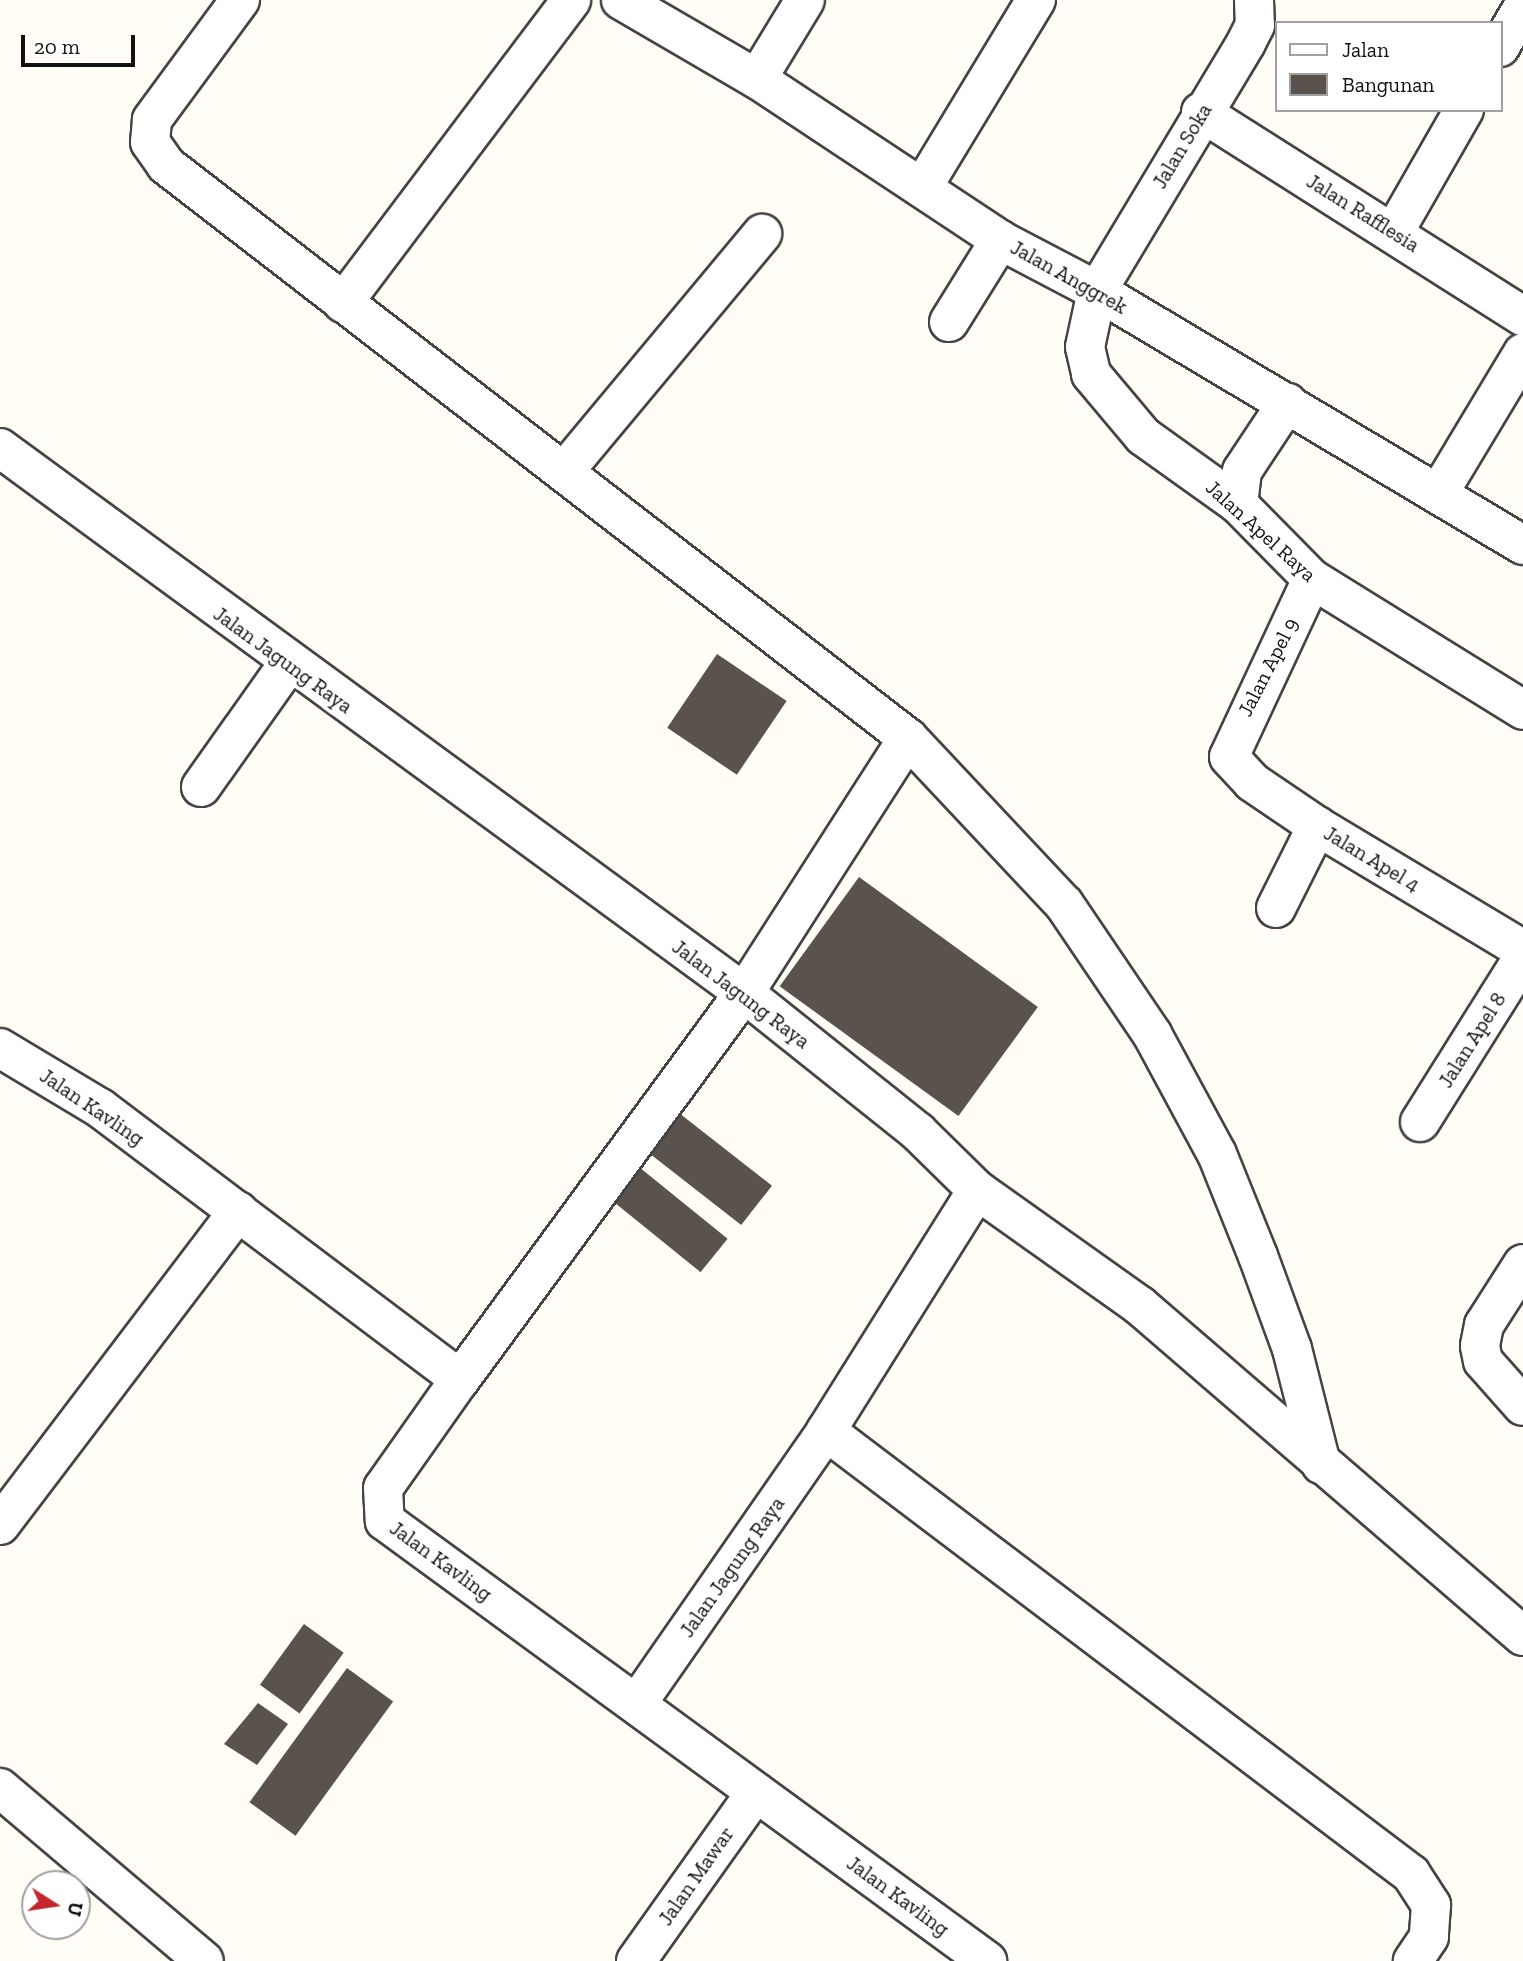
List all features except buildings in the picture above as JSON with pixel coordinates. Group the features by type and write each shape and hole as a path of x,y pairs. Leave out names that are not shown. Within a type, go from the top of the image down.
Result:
{"street":[{"path":"240,0 152,120 150,142 166,165 343,303 566,468 908,738 1064,904 1152,1034 1217,1154 1292,1349 1321,1464"},
{"path":"343,303 571,0"},
{"name":"Jalan Anggrek","path":"621,0 757,79 1000,240 1097,291 1440,491 1523,545"},
{"path":"757,79 805,0"},
{"path":"922,188 1036,0"},
{"name":"Jalan Soka","path":"1097,291 1201,112 1255,26 1254,0"},
{"path":"1502,44 1523,7"},
{"name":"Jalan Rafflesia","path":"1201,112 1523,316"},
{"path":"1394,232 1463,112"},
{"path":"566,468 762,234"},
{"path":"949,322 1000,240"},
{"name":"Jalan Apel Raya","path":"1097,291 1085,347 1091,374 1143,436 1238,504 1312,579 1523,710"},
{"path":"1440,491 1523,352"},
{"path":"1238,504 1241,471 1287,403"},
{"name":"Jalan Jagung Raya","path":"0,448 288,664 744,993 918,1132 976,1191 826,1431 638,1702"},
{"name":"Jalan Apel 9","path":"1229,757 1312,579"},
{"path":"201,787 288,664"},
{"path":"460,1379 744,993 908,738"},
{"name":"Jalan Apel 4","path":"1229,757 1252,782 1317,826 1523,950"},
{"path":"1276,908 1317,826"},
{"name":"Jalan Apel 8","path":"1420,1122 1523,958"},
{"name":"Jalan Kavling","path":"0,1048 100,1108 460,1379 383,1488 385,1521 638,1702 987,1961"},
{"path":"976,1191 1139,1305 1523,1636"},
{"path":"0,1525 238,1211"},
{"path":"1523,1264 1484,1325 1483,1361 1523,1406"},
{"path":"826,1431 1411,1874 1432,1905 1429,1937 1413,1961"},
{"path":"0,1788 204,1961"},
{"name":"Jalan Mawar","path":"636,1961 756,1792"}]}
